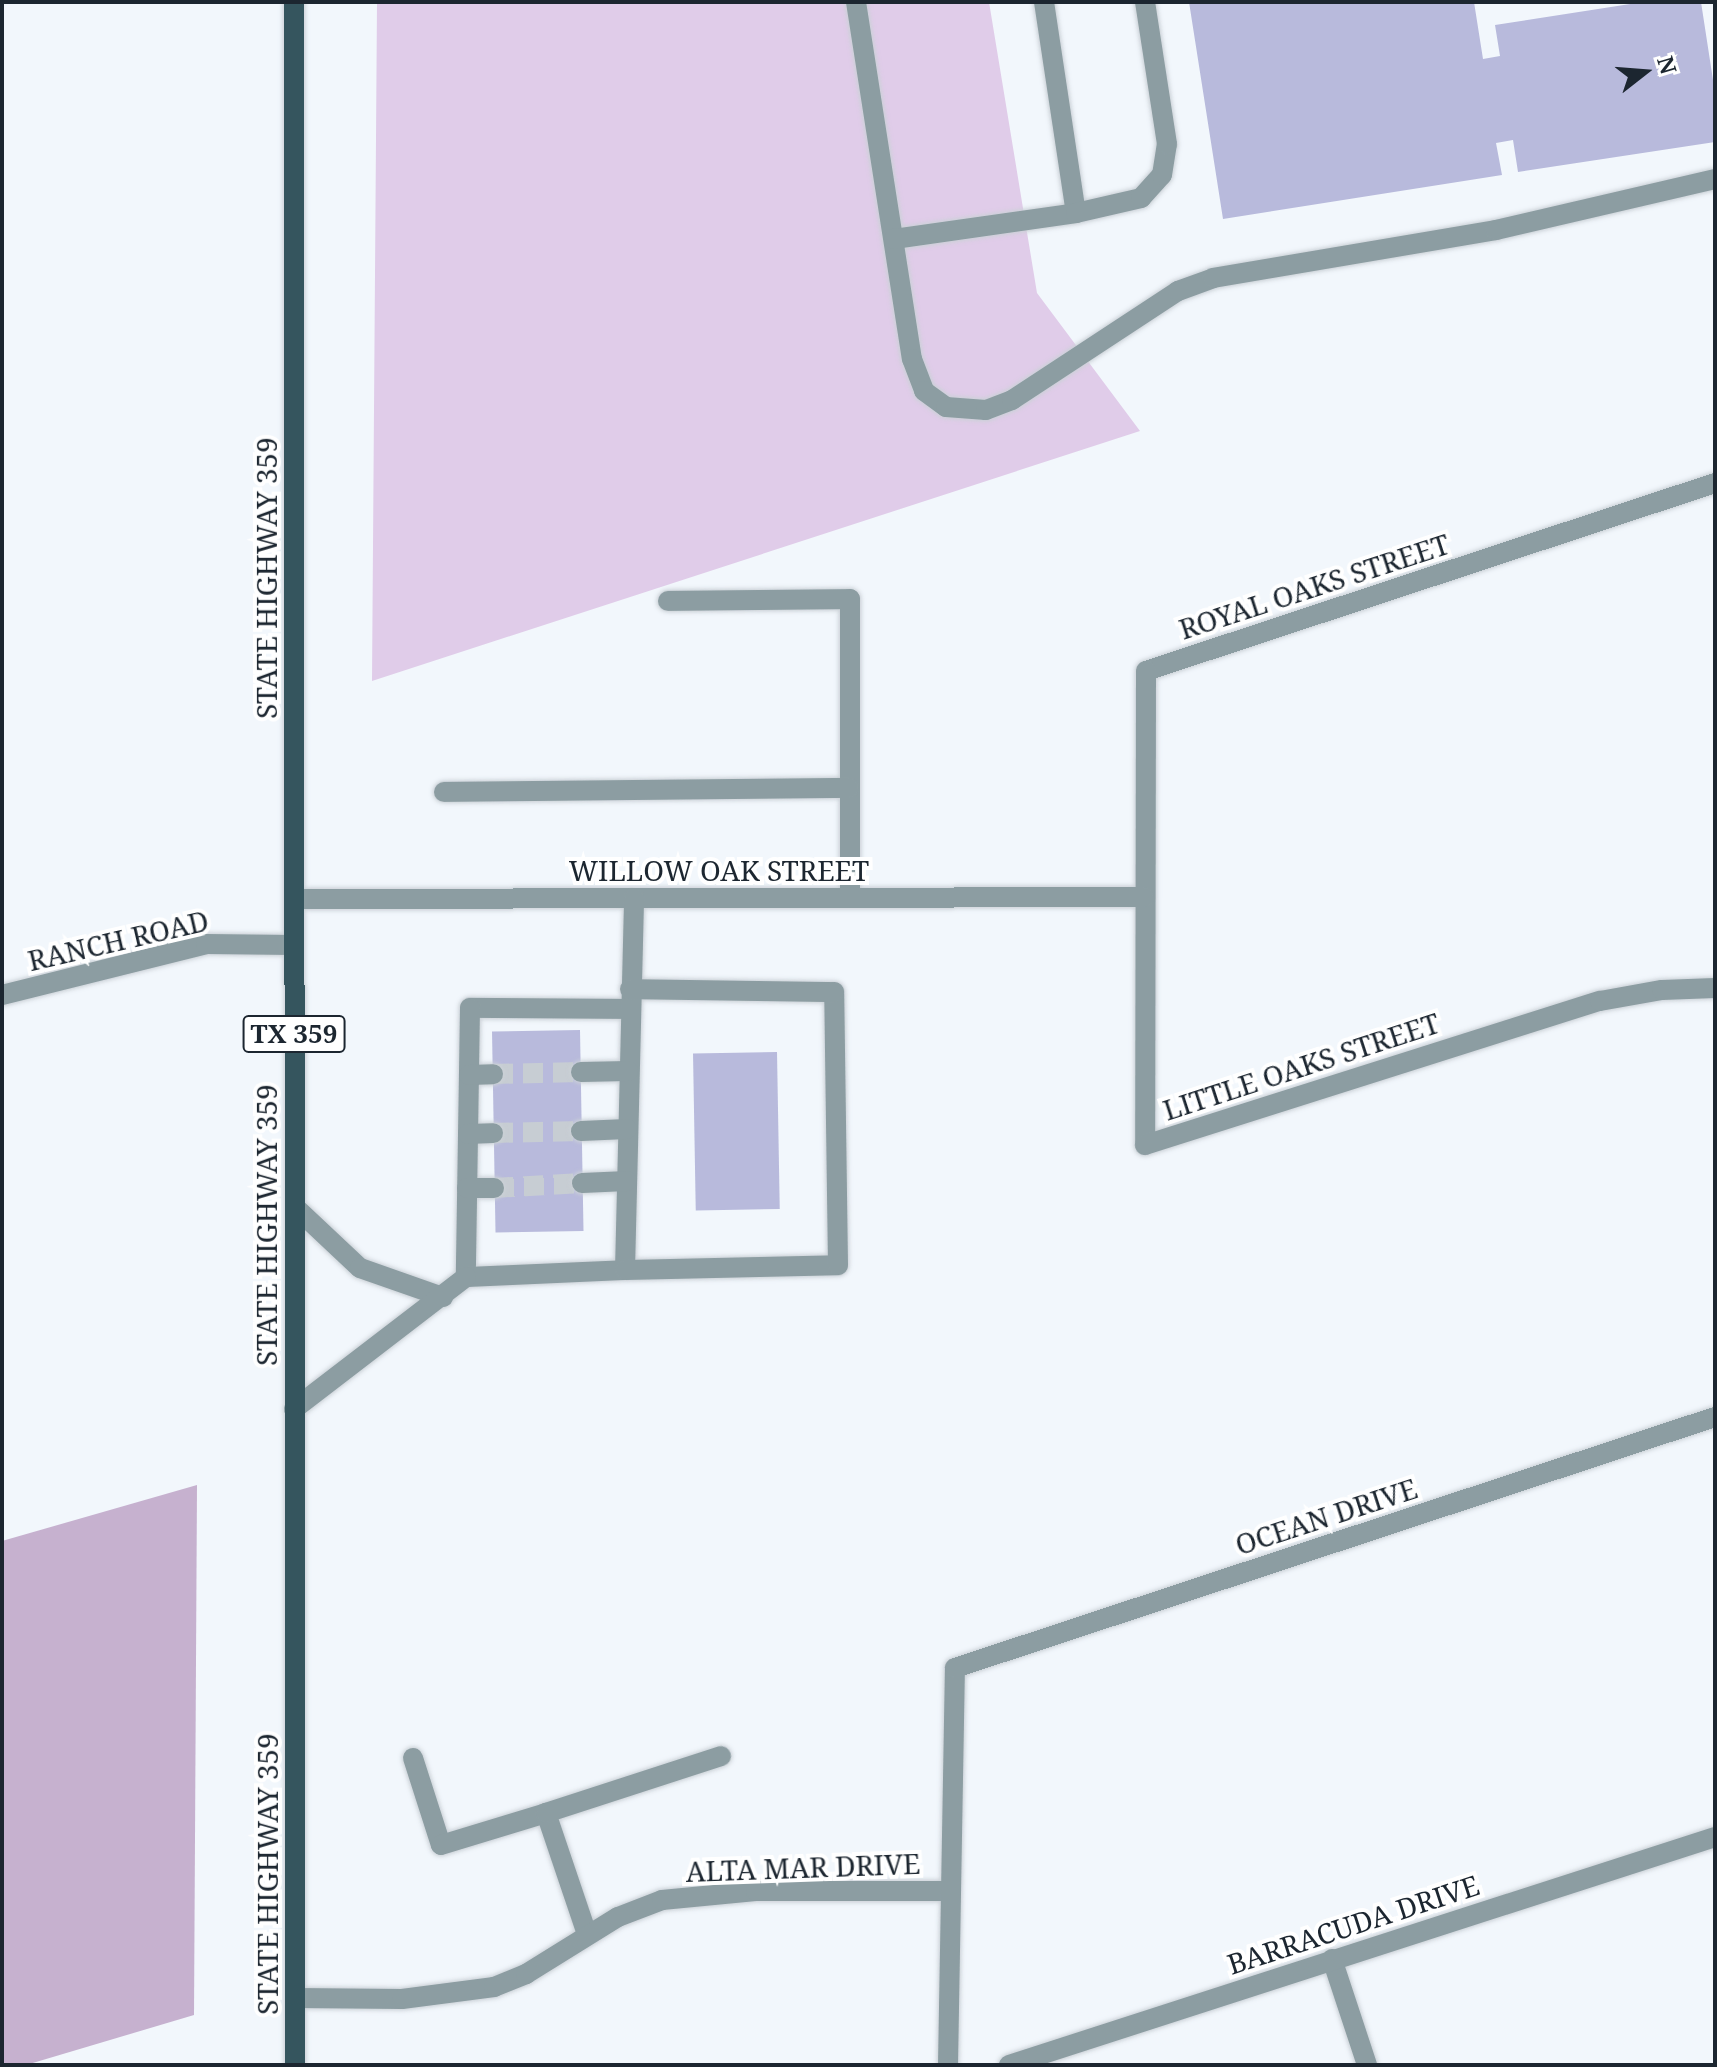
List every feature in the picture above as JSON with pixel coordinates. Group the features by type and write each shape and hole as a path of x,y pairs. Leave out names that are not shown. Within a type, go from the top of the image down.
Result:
{"main road":[{"name":"STATE HIGHWAY 359","path":"294,2 295,2065"}],"street":[{"path":"856,2 912,359 924,391 946,407 978,411 1012,400 1178,291 1213,278 1496,230 1715,179"},
{"path":"1044,2 1076,213"},
{"path":"894,239 1076,213 1141,198 1162,175 1167,144 1145,2"},
{"name":"ROYAL OAKS STREET","path":"1144,897 1146,671 1715,483"},
{"path":"668,601 850,599 850,897"},
{"path":"444,792 849,788"},
{"name":"WILLOW OAK STREET","path":"295,899 1144,897"},
{"name":"LITTLE OAKS STREET","path":"1144,897 1145,1145 1600,1001 1662,990 1715,988"},
{"path":"625,1270 629,999 634,898"},
{"name":"RANCH ROAD","path":"2,995 206,944 294,945"},
{"path":"294,1409 466,1277 838,1265 834,992 470,1008 466,1277"},
{"path":"581,1072 628,1071"},
{"path":"469,1075 493,1074"},
{"path":"581,1131 627,1129"},
{"path":"468,1134 493,1133"},
{"path":"582,1183 627,1181"},
{"path":"467,1188 494,1188"},
{"path":"295,1207 360,1268 443,1297"},
{"name":"OCEAN DRIVE","path":"951,1891 955,1668 1715,1417"},
{"path":"413,1758 441,1845 721,1756"},
{"path":"546,1813 587,1934"},
{"name":"BARRACUDA DRIVE","path":"1009,2065 1715,1837"},
{"path":"948,2065 951,1891"},
{"name":"ALTA MAR DRIVE","path":"295,1998 402,1999 494,1987 526,1974 587,1934 662,1900 703,1894 951,1891"},
{"path":"1332,1959 1367,2065"}],"shaded area":[{"path":"377,2 989,2 1037,293 1140,431 372,681"},
{"path":"197,1485 194,2015 26,2065 2,2065 2,1541"}],"building":[{"path":"1189,2 1474,2 1483,59 1500,56 1495,25 1643,2 1701,2 1715,93 1715,142 1518,172 1513,140 1496,143 1502,175 1223,219"},
{"path":"580,1030 584,1231 496,1233 492,1032"},
{"path":"777,1052 780,1209 696,1210 693,1053"}],"tunnel":[{"path":"493,1074 581,1072"},
{"path":"493,1133 581,1131"},
{"path":"494,1188 582,1183"}]}
